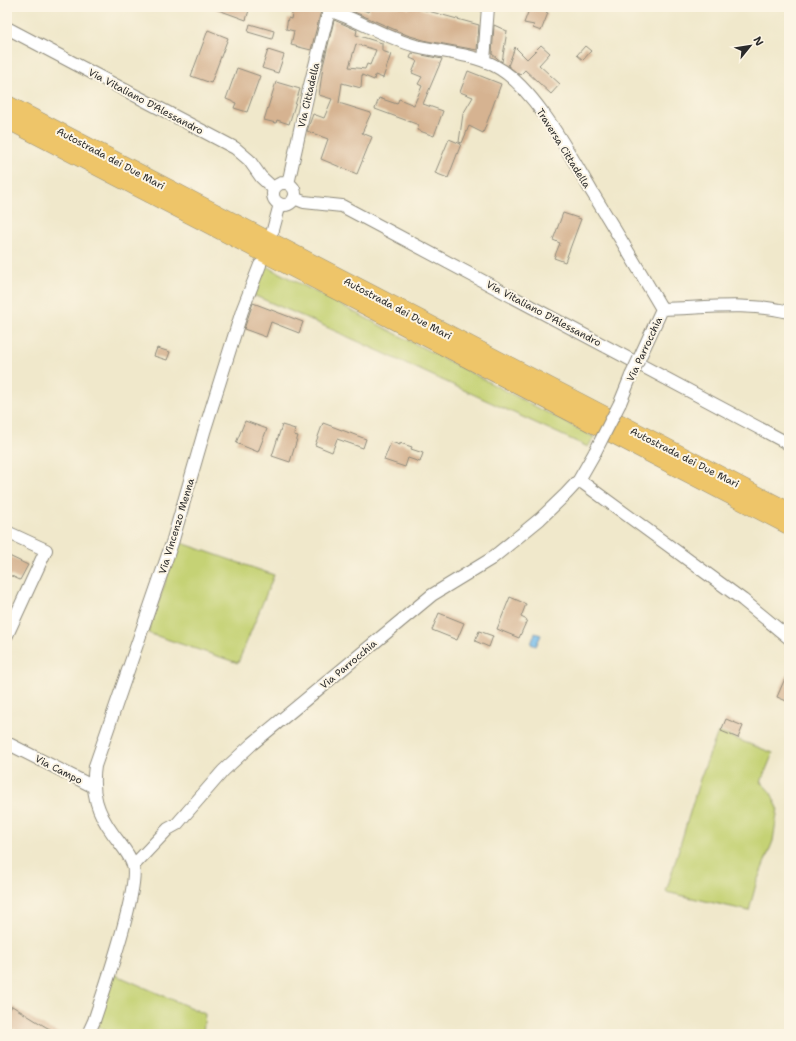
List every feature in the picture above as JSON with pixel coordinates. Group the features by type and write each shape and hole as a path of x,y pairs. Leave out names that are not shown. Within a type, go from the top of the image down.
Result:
{"highway":[{"name":"Autostrada dei Due Mari","path":"7,104 789,511"},
{"name":"Autostrada dei Due Mari","path":"7,120 789,526"}],"street":[{"path":"484,60 488,7"},
{"name":"Traversa Cittadella","path":"330,9 395,38 415,45 484,60 497,66 511,78 524,90 556,132 662,310"},
{"name":"Via Cittadella","path":"288,184 309,90 330,9"},
{"name":"Via Vitaliano D'Alessandro","path":"7,28 235,148 249,160 261,177 274,189 274,196 280,204"},
{"path":"273,230 280,204 290,203 295,195 293,188 288,184 282,183 274,189"},
{"name":"Via Vitaliano D'Alessandro","path":"294,198 304,202 342,206 789,444"},
{"name":"Via Vincenzo Menna","path":"94,787 93,778 95,766 172,543 208,418 242,311 260,265"},
{"name":"Via Parrocchia","path":"133,866 168,830 177,824 223,771 252,744 432,595 491,559 540,519 566,494 579,480 595,452 620,403 662,310 750,307 778,309 789,312"},
{"path":"579,480 743,600 789,638"},
{"path":"7,532 46,550 7,635"},
{"name":"Via Campo","path":"7,743 94,787 95,799 100,812 126,852 133,866"},
{"path":"88,1034 94,1021 123,927 133,884 133,866"}],"green space":[{"path":"266,266 594,437 588,447 309,319 253,295"},
{"path":"179,542 274,575 238,663 148,633"},
{"path":"718,732 773,753 761,782 771,793 778,808 773,841 756,884 749,911 666,892 700,779"},
{"path":"114,974 205,1014 203,1034 115,1034 98,1027"}],"water":[{"path":"535,633 541,635 536,646 531,644"}],"building":[{"path":"213,7 250,7 246,20"},
{"path":"298,7 322,7 311,50 291,45 294,31 286,29 288,18 291,19 293,9 297,10"},
{"path":"343,7 356,7 368,12 370,7 404,7 409,9 411,7 422,7 421,9 479,25 477,50 427,41 407,35"},
{"path":"530,7 548,13 541,31 533,28 534,25 524,23"},
{"path":"334,20 357,30 356,35 382,43 382,51 391,54 383,78 375,75 374,80 362,75 361,88 342,83 339,103 371,113 362,133 372,137 357,174 321,159 328,139 307,131 313,114 324,118 332,99 319,95 323,66","holes":["356,44 376,50 370,65 367,64 365,69 349,67"]},
{"path":"250,24 274,31 272,39 248,32"},
{"path":"494,25 507,31 502,62 492,54"},
{"path":"208,30 228,38 211,83 191,76"},
{"path":"541,45 550,53 539,65 560,84 551,94 525,70 520,75 508,66 515,47 527,59"},
{"path":"585,46 591,51 583,60 577,55"},
{"path":"268,50 284,55 278,73 262,68"},
{"path":"412,53 442,59 423,104 443,111 434,136 417,130 419,125 375,109 379,98 397,104 399,99 414,105 422,86 418,84 422,77 412,73 417,61 410,58"},
{"path":"237,68 260,76 247,112 234,108 236,103 226,99"},
{"path":"468,71 501,84 483,133 469,126 462,143 459,142 463,114 473,97 460,92"},
{"path":"276,82 300,89 289,124 277,120 276,123 264,120"},
{"path":"449,139 461,144 448,178 435,173"},
{"path":"563,213 581,219 565,262 554,258 560,243 553,240"},
{"path":"253,303 303,322 299,333 271,322 266,337 244,329"},
{"path":"157,348 170,352 167,360 154,356"},
{"path":"245,421 267,429 258,452 236,443"},
{"path":"323,423 366,439 363,448 337,439 332,452 315,445"},
{"path":"282,425 295,429 294,435 298,436 290,462 272,456"},
{"path":"391,442 412,447 411,449 423,453 420,462 408,458 405,467 384,460"},
{"path":"7,555 28,565 20,580 7,574"},
{"path":"510,597 526,604 521,617 527,620 519,638 497,629"},
{"path":"439,613 464,623 457,640 432,630"},
{"path":"479,631 493,636 489,647 475,641"},
{"path":"789,669 789,702 777,697"},
{"path":"726,719 743,726 738,738 721,731"},
{"path":"12,1006 60,1034 22,1034 14,1029 12,1034 7,1034 7,1014"}]}
